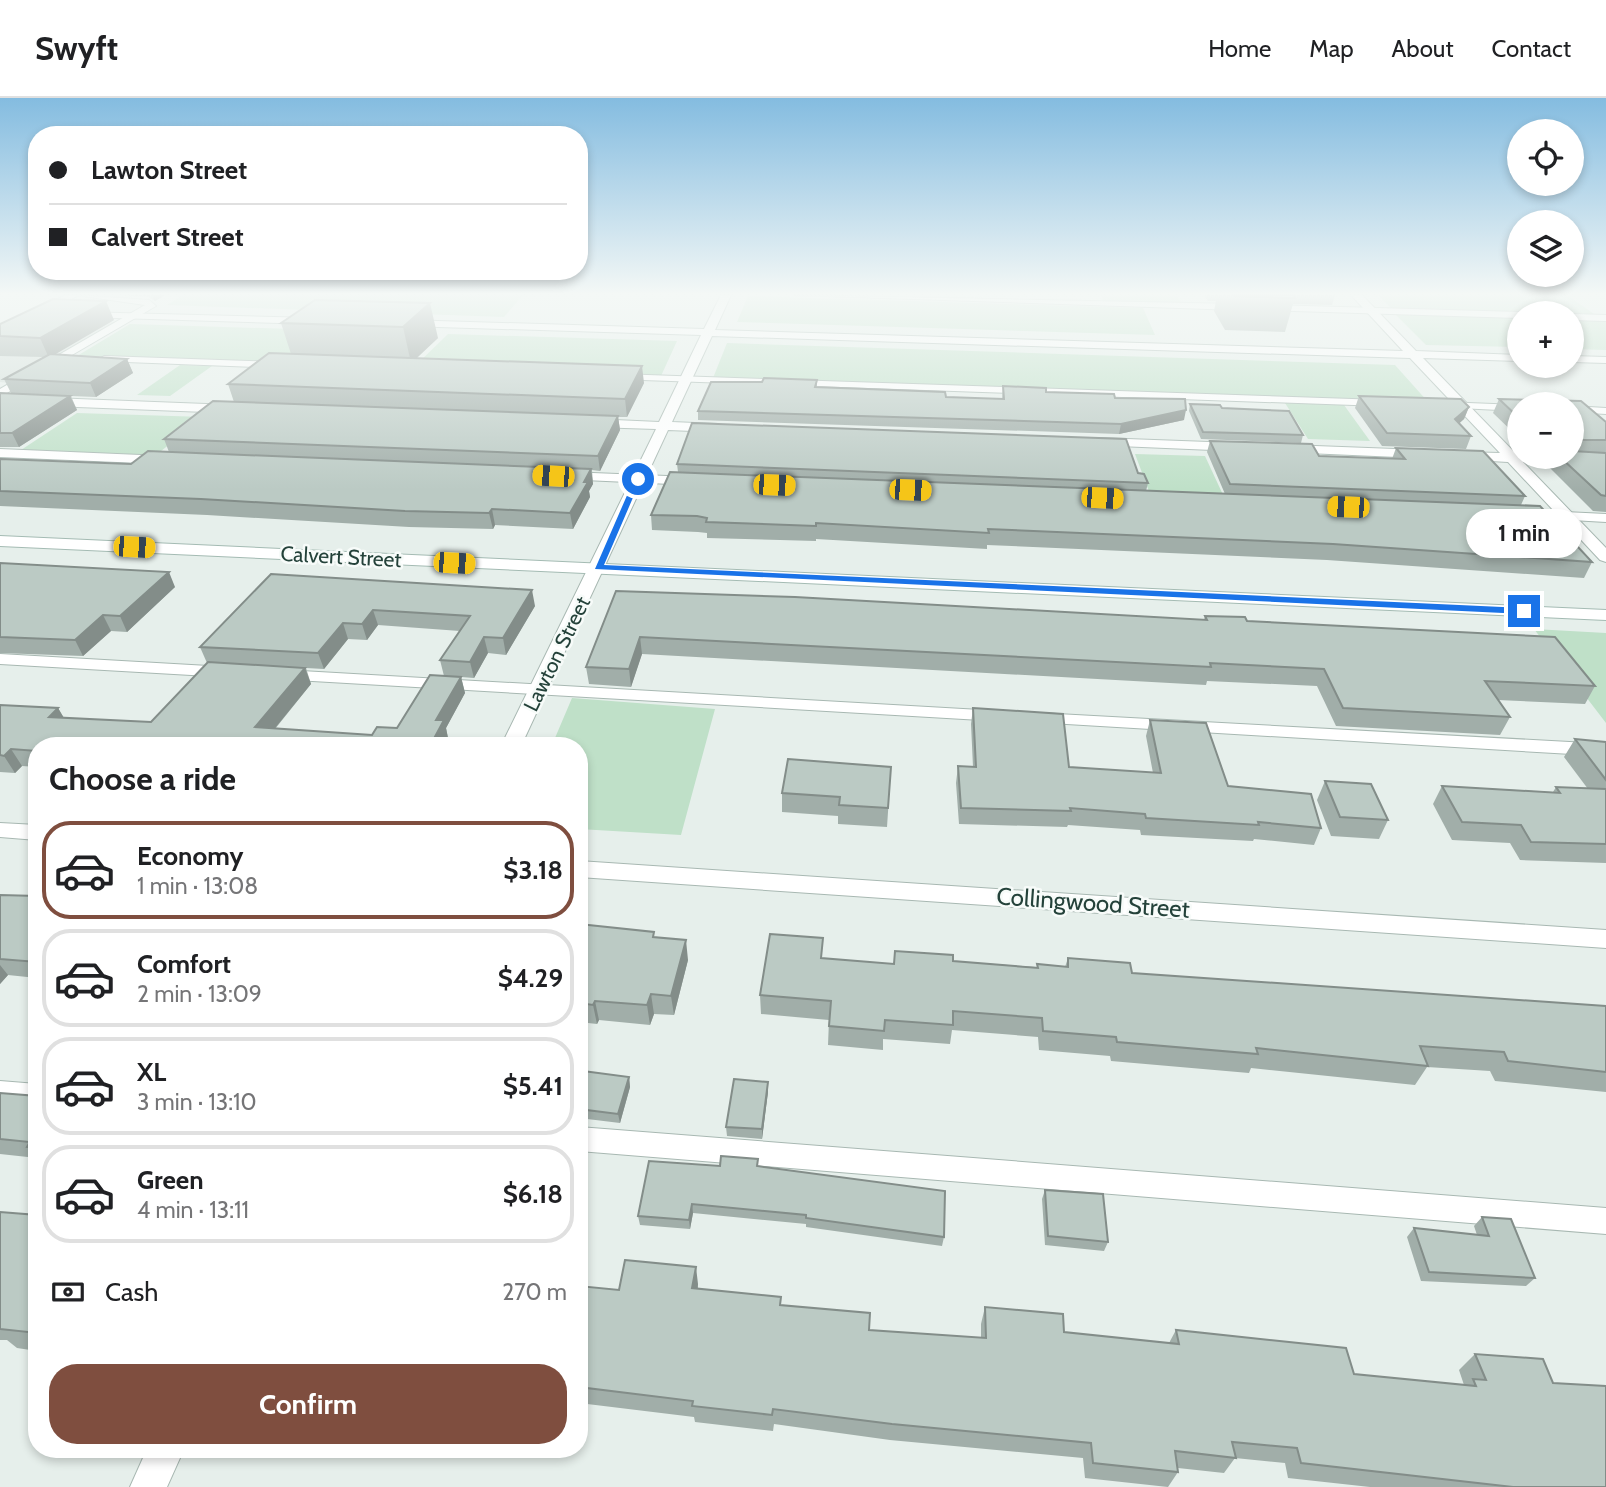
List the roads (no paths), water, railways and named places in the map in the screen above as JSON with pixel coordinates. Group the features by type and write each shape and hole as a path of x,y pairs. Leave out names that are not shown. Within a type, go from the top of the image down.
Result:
{"street":[{"name":"Lawton Street","path":"516,737 695,360"},
{"path":"1417,360 1507,457"},
{"path":"0,400 249,410"},
{"path":"582,423 729,428"},
{"path":"1091,442 1244,448"},
{"path":"1272,449 1507,457"},
{"path":"1584,460 1606,461"},
{"path":"1519,469 1606,558"},
{"name":"Calvert Street","path":"0,541 1606,615"},
{"path":"0,830 28,832"},
{"name":"Collingwood Street","path":"588,870 1606,939"},
{"path":"148,1487 162,1458"}],"lane":[{"path":"0,394 61,360"},
{"path":"122,360 287,365"},
{"path":"607,377 1392,403"},
{"path":"1434,405 1507,408"},
{"path":"1584,410 1606,411"},
{"path":"0,453 180,460"},
{"path":"553,476 706,482"},
{"path":"1511,514 1606,518"},
{"path":"0,659 1606,750"},
{"path":"0,1092 28,1094"},
{"path":"588,1140 1606,1221"}]}
